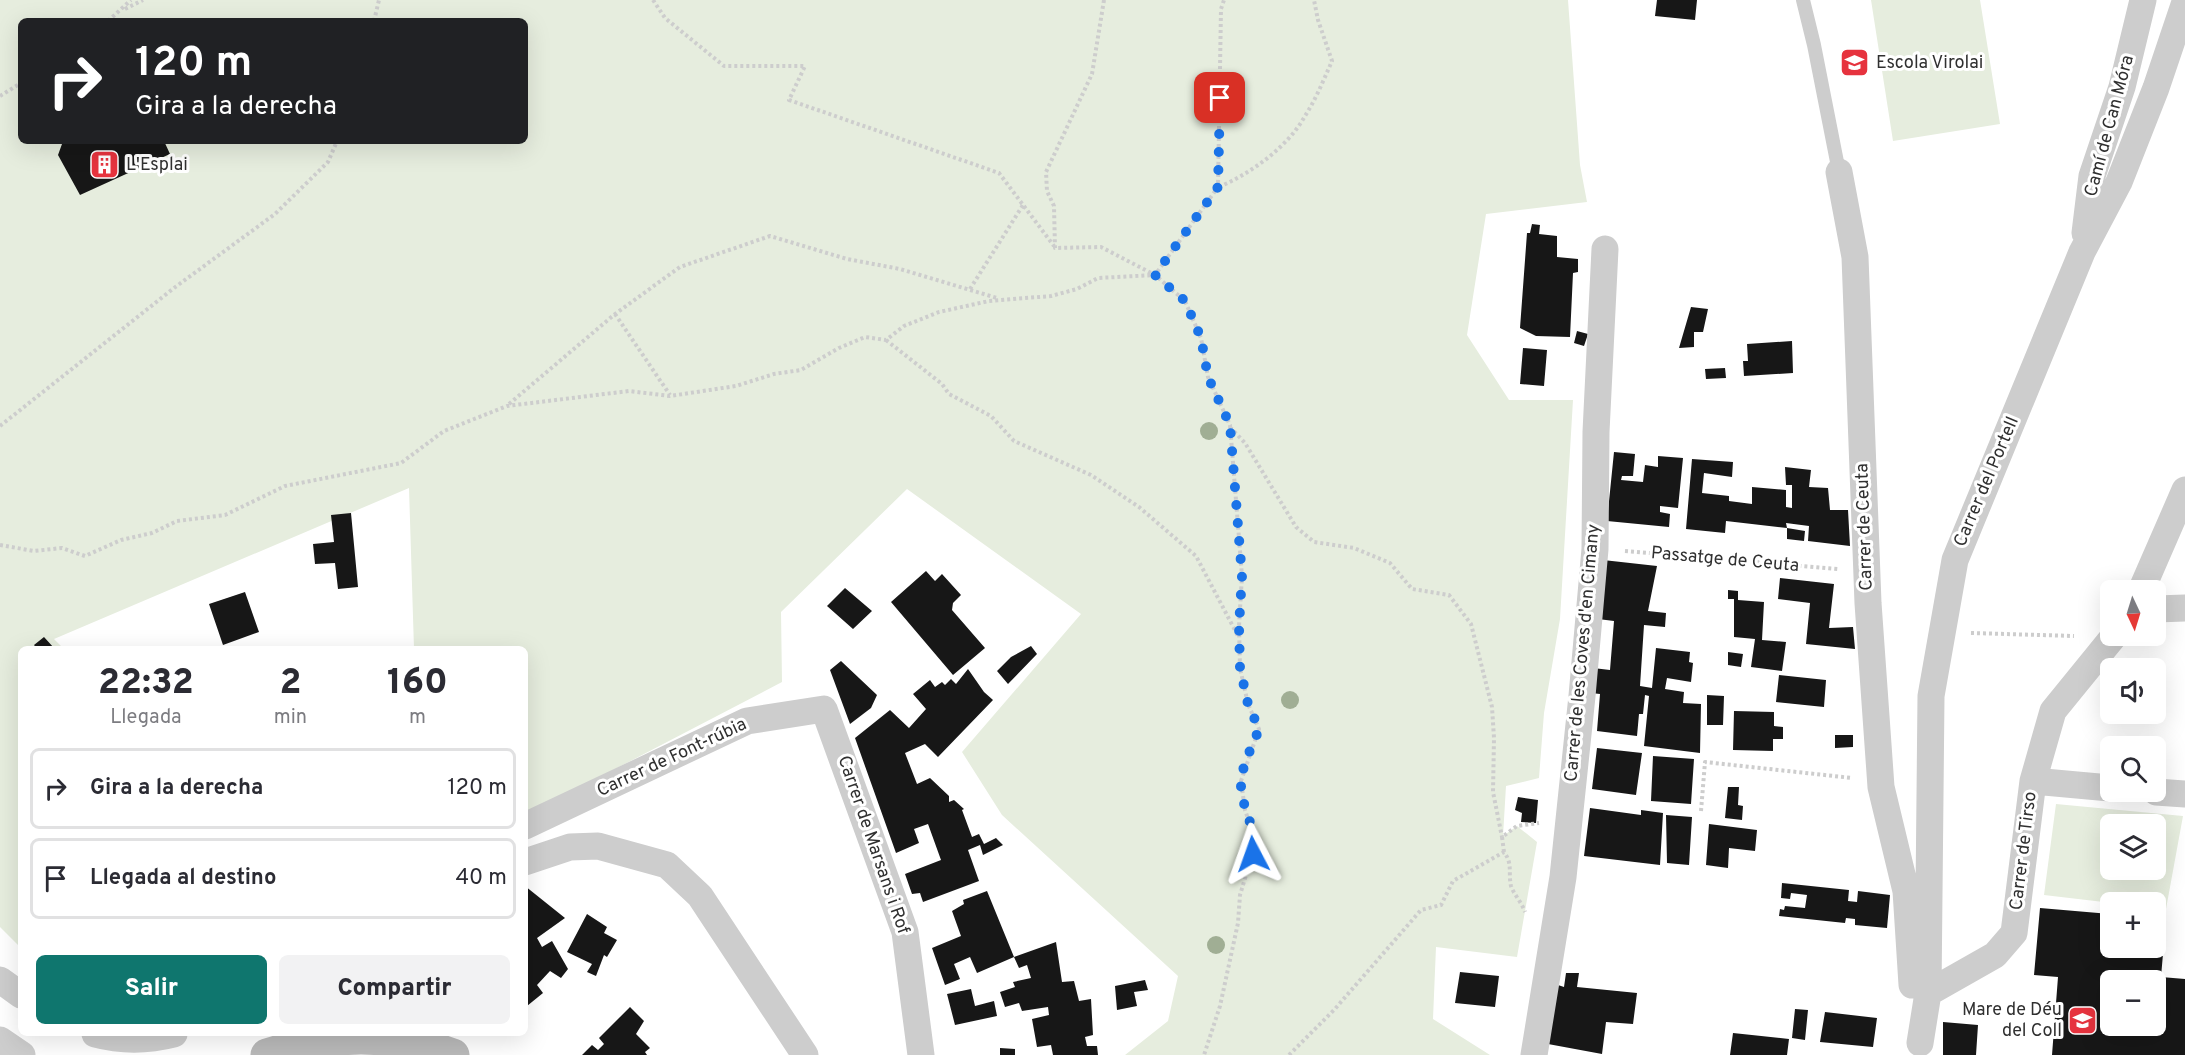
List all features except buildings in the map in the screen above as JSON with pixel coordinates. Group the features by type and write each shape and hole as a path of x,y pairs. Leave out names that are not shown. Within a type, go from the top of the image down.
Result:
{"street":[{"name":"Camí de Can Móra","path":"2082,252 2092,176 2122,87 2144,0"},
{"name":"Carrer del Portell","path":"1928,993 1931,696 1955,560 2082,252 2119,182 2181,27 2185,2"},
{"name":"Carrer de Ceuta","path":"1839,172 1855,257 1868,603 1881,787 1906,891 1912,993 1919,1049"},
{"name":"Carrer de les Coves d'en Cimany","path":"1534,1055 1563,878 1595,549 1596,432 1605,249"},
{"path":"2146,580 2185,490"},
{"path":"2166,609 2185,608"},
{"name":"Carrer de Tirso","path":"1928,993 1995,955 2014,933 2033,781 2053,711 2106,646"},
{"name":"Carrer de Font-rúbia","path":"528,825 747,721 824,709"},
{"name":"Carrer de Marsans i Rof","path":"824,709 905,932 921,1055"},
{"path":"2033,781 2100,787"},
{"path":"2166,793 2185,794"},
{"path":"528,861 570,847 598,846 667,865 700,897 805,1055"},
{"path":"0,980 18,993"},
{"path":"1919,1049 1928,993"},
{"path":"103,1036 116,1039 165,1036"},
{"path":"267,1055 313,1042 350,1036 424,1045 453,1055"},
{"path":"0,1040 22,1055"}],"lane":[{"name":"Carrer de Ceuta","path":"1803,0 1839,172"}],"path":[{"path":"112,18 131,0"},
{"path":"123,9 143,0"},
{"path":"375,18 379,0"},
{"path":"653,0 665,18 724,66 805,66 789,100 999,173 1055,248"},
{"path":"1055,248 1054,206 1047,191 1046,172 1052,153 1092,74 1104,0"},
{"path":"1218,187 1221,9 1224,0"},
{"path":"1155,275 1218,187 1244,176 1268,158 1305,118 1332,61 1317,20 1314,0"},
{"path":"0,96 18,85"},
{"path":"0,426 174,288 275,214 328,162 336,144"},
{"path":"970,289 1023,205"},
{"path":"507,405 615,314 680,267 770,236 847,259 900,269 1000,299"},
{"path":"1055,248 1101,247 1155,275 1185,301 1201,338 1208,377 1230,427 1242,576 1240,668 1248,704 1259,729 1241,782 1245,810 1256,842 1240,894 1238,923 1220,1006 1204,1055"},
{"path":"885,340 904,326 939,312 1000,299 1051,296 1077,289 1098,278 1155,275"},
{"path":"615,314 670,396"},
{"path":"0,545 34,551 62,548 85,556 121,540 152,533 177,521 225,515 285,486 401,463 444,431 507,405 629,392 670,396 736,386 774,374 801,370 839,348 865,337 885,340 942,384 949,394 991,416 1014,441 1091,475 1139,507 1196,556 1239,640"},
{"path":"1230,427 1245,443 1296,527 1314,542 1354,548 1390,563 1412,589 1449,596 1471,624 1492,707 1493,792 1504,852 1510,860 1511,888 1521,899 1527,917"},
{"name":"Passatge de Ceuta","path":"1595,549 1842,569"},
{"path":"1975,633 2070,636"},
{"path":"1701,811 1705,762 1862,779"},
{"path":"1502,837 1518,826 1538,825 1542,817"},
{"path":"1289,1055 1334,1010 1421,910 1441,905 1453,881 1504,852"}],"green space":[{"path":"0,0 1568,0 1580,165 1587,202 1486,214 1467,335 1509,400 1573,400 1560,619 1544,713 1539,778 1506,786 1503,836 1517,826 1537,842 1517,957 1436,947 1433,1019 1490,1055 1125,1055 1168,1021 1178,976 1002,815 962,752 1081,614 907,489 781,612 782,682 528,814 528,646 414,646 409,488 54,639 61,646 18,646 18,945 0,927"},
{"path":"1871,0 1980,0 2000,124 1893,141"},
{"path":"2056,804 2162,814 2100,814 2100,880 2166,880 2166,814 2183,816 2166,909 2166,892 2100,892 2100,902 2044,895"}],"place":[{"name":"Escola Virolai","path":"1855,63"},
{"name":"L'Esplai","path":"105,165"},
{"name":"Mare de Déu del Coll","path":"2083,1020"}],"route":[{"path":"1220,98 1218,187 1155,275 1185,301 1201,338 1208,377 1230,425 1242,576 1239,626 1240,668 1248,704 1259,729 1241,782 1245,810 1256,842 1253,854"}]}
